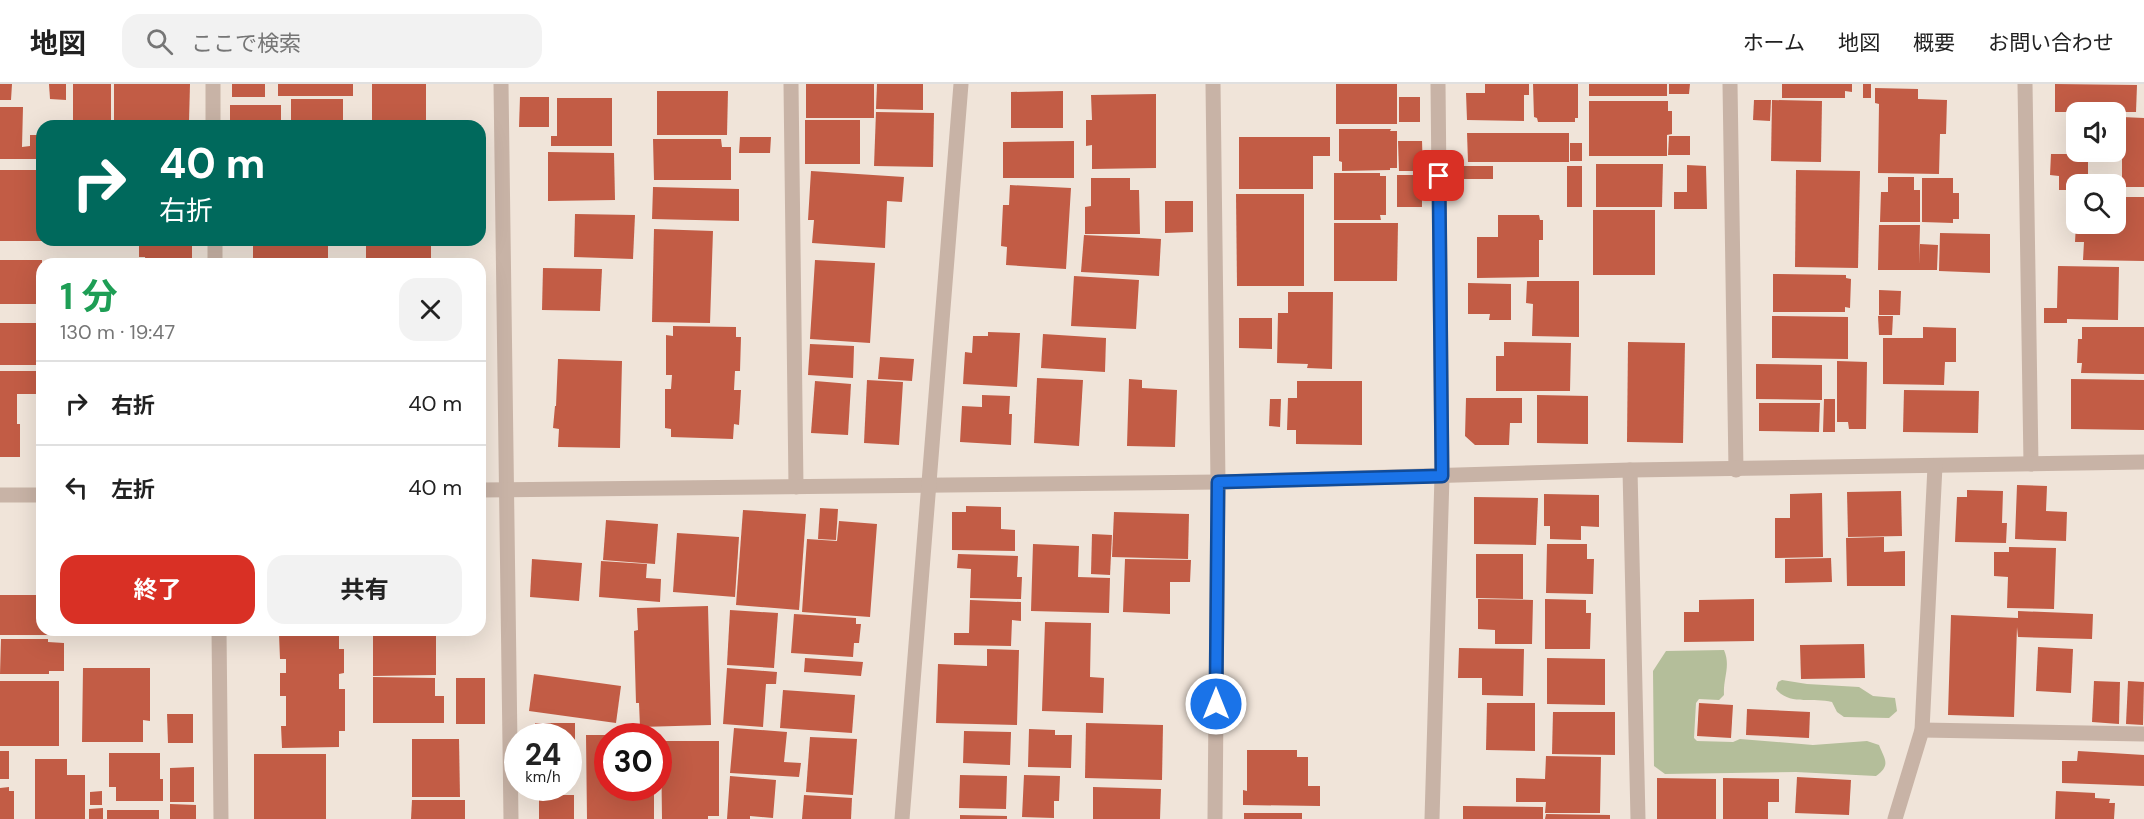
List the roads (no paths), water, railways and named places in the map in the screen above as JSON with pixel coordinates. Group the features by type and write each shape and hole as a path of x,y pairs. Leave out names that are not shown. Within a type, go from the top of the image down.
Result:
{"street":[{"path":"213,84 213,120"},
{"path":"501,84 512,819"},
{"path":"791,84 796,487"},
{"path":"902,819 962,84"},
{"path":"1213,84 1218,482 1215,819"},
{"path":"1432,819 1442,476 1438,84"},
{"path":"1730,84 1736,470"},
{"path":"2025,84 2031,464"},
{"path":"486,490 1218,482 1630,470 2144,462"},
{"path":"1895,819 1922,730 1935,466"},
{"path":"1630,470 1638,819"},
{"path":"0,495 36,495"},
{"path":"219,636 221,819"},
{"path":"1922,730 2144,734"}]}
